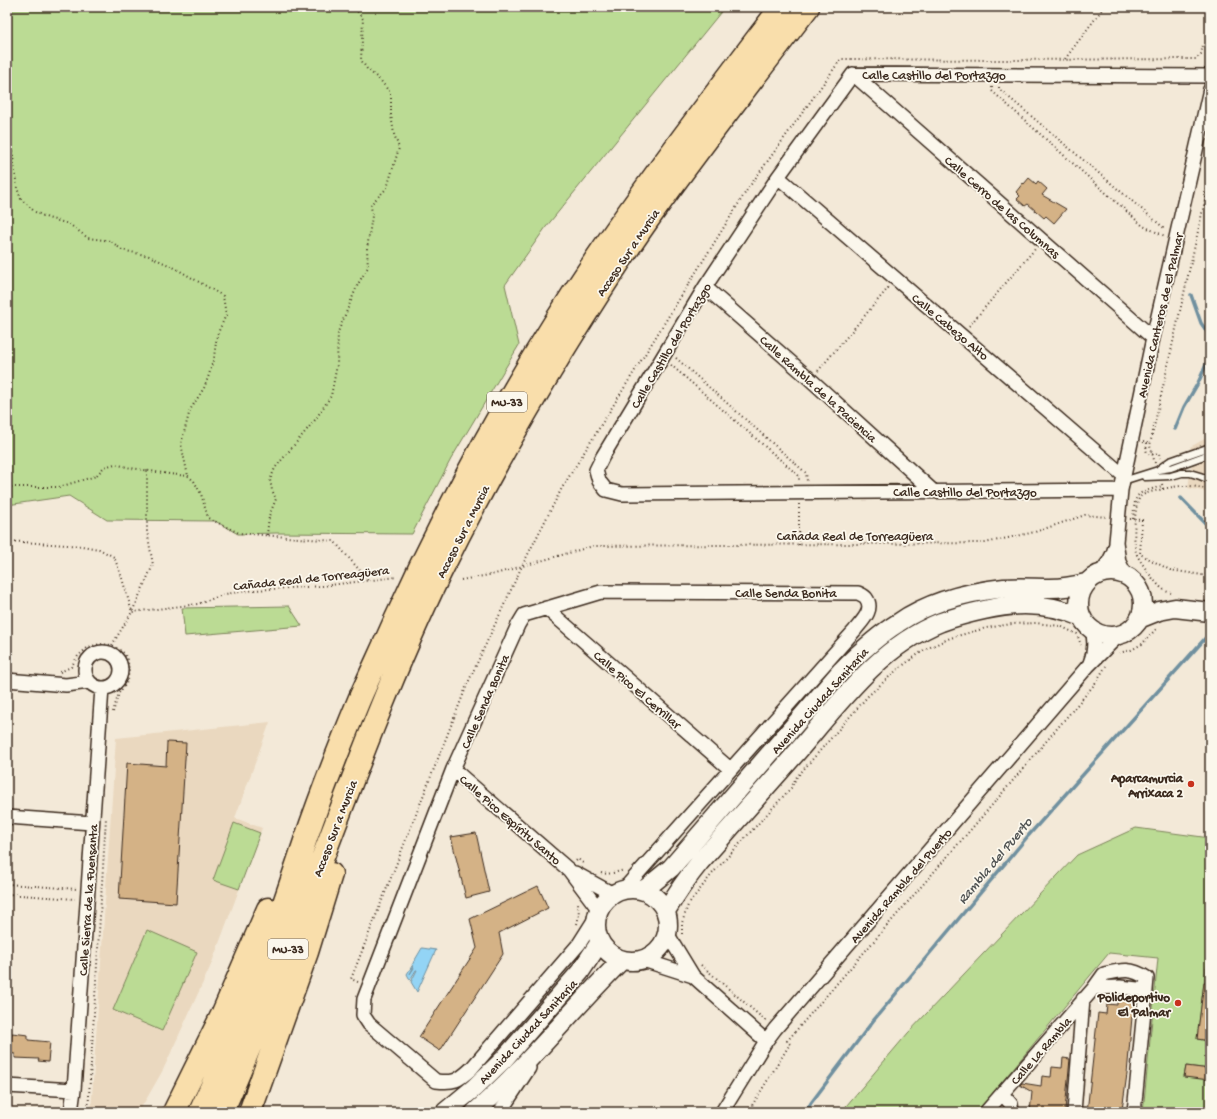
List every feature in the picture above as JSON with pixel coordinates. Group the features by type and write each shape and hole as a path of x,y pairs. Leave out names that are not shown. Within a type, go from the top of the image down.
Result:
{"highway":[{"name":"Acceso Sur a Murcia","path":"200,1112 241,1019 266,954 306,837 360,698 420,565 449,508 500,414 561,313 613,234 688,129 781,7"},
{"name":"Acceso Sur a Murcia","path":"222,1112 260,1024 350,785 390,686 440,573 475,504 522,418 579,324 651,216 708,138 808,7"},
{"path":"250,1112 288,1008 314,930 340,844 350,785"},
{"path":"174,1112 222,1015 276,890 306,837"}],"street":[{"name":"Calle Castillo del Portazgo","path":"1126,481 933,491 622,494 606,490 599,481 596,470 705,287 778,177 853,74 1210,76"},
{"name":"Calle Cerro de las Columnas","path":"853,74 1153,338"},
{"name":"Avenida Canteros de El Palmar","path":"1132,580 1119,562 1116,542 1118,518 1153,338 1210,89"},
{"name":"Calle Cabezo Alto","path":"778,177 961,334 1126,481"},
{"name":"Calle Rambla de la Paciencia","path":"705,287 811,380 933,491"},
{"name":"Avenida Canteros de El Palmar","path":"1091,579 1106,566 1116,542"},
{"path":"1132,580 1140,591 1143,605 1140,619 1132,629 1120,634 1113,636 1098,633 1087,623 1079,611 1079,603 1082,589 1091,579 1104,572 1119,573 1132,580 1166,602 1191,606"},
{"name":"Avenida Ciudad Sanitaria","path":"644,890 670,868 842,670 865,648 898,622 932,605 972,593 1005,588 1058,588 1091,579"},
{"name":"Calle Senda Bonita","path":"598,912 579,944 471,1070 462,1078 450,1083 436,1081 369,1024 363,1015 364,998 454,768 518,625 524,615 601,592 858,593 866,598 869,606 867,615 730,769"},
{"name":"Avenida Ciudad Sanitaria","path":"666,912 684,882 700,862 857,684 886,655 906,641 940,623 977,612 1025,604 1049,606 1066,611 1087,623"},
{"path":"1140,619 1166,609 1191,606"},
{"name":"Calle Pico El Cerrillar","path":"546,608 730,769"},
{"name":"Avenida Rambla del Puerto","path":"1085,670 1094,652 1095,646 1087,623"},
{"name":"Avenida Rambla del Puerto","path":"722,1112 775,1029 1085,670 1120,634"},
{"path":"104,652 117,658 121,671 115,684 102,688 89,682 85,669 91,656 104,652"},
{"path":"7,680 66,685 89,682"},
{"name":"Calle Sierra de la Fuensanta","path":"71,1112 74,1090 102,688"},
{"name":"Calle Pico Espíritu Santo","path":"454,768 569,870 598,912"},
{"path":"675,937 665,942 653,955 643,960 622,960 613,956 600,942 596,928 598,912 604,902 619,892 671,837 730,769"},
{"path":"7,817 92,824"},
{"name":"Calle Pico Espíritu Santo","path":"569,870 619,892"},
{"path":"619,892 637,889 644,890 658,898 663,904 675,937 693,976 766,1041"},
{"name":"Avenida Ciudad Sanitaria","path":"445,1112 474,1088 504,1059 580,972 600,942"},
{"name":"Avenida Ciudad Sanitaria","path":"475,1112 517,1072 594,988 622,960"},
{"path":"643,960 693,976"},
{"name":"Calle La Rambla","path":"986,1112 1094,988 1104,974 1120,970 1138,972 1147,978 1134,1112"},
{"path":"1074,1112 1083,1000"},
{"path":"500,1112 548,1039"},
{"path":"7,1086 74,1090"},
{"path":"1002,1094 1011,1104 1012,1112"}],"lane":[{"path":"1161,472 1170,461 1210,447"},
{"path":"1126,481 1161,472 1204,456 1210,452"},
{"path":"1161,472 1185,473 1210,477"},
{"path":"1200,476 1210,480"}],"path":[{"path":"267,534 269,516 276,499 270,480 275,468 315,420 331,396 337,365 338,332 358,284 368,267 367,249 372,216 371,204 387,188 399,148 394,134 391,115 391,94 381,81 367,69 361,60 363,19 354,7"},
{"path":"1064,75 1064,59 1104,7"},
{"path":"369,987 351,979 467,685 522,566 562,488 747,190 841,59 1196,59 1201,54 1203,45 1210,46"},
{"path":"996,74 992,91 1143,226 1176,236"},
{"path":"996,74 999,89 1164,228 1176,236"},
{"path":"7,136 13,156 17,188 20,198 35,212 48,218 69,224 88,238 111,242 122,250 149,256 173,267 223,296 226,315 217,335 214,357 209,375 204,388 190,410 181,444 188,476"},
{"path":"1163,488 1168,484 1150,446 1210,178"},
{"path":"961,334 1042,240"},
{"path":"811,380 896,279"},
{"path":"647,349 664,354 806,473 798,545"},
{"path":"664,354 800,476 804,492"},
{"path":"1132,440 1147,442 1146,449 1147,453 1150,455 1159,453 1163,488"},
{"path":"7,487 59,487 96,476 104,467 115,464 188,476 194,481 201,494 208,518 239,533 267,534 334,541 369,581"},
{"path":"112,645 132,612 153,565 147,531 147,470"},
{"path":"1191,606 1162,589 1136,553 1134,537 1135,502 1137,497 1142,493 1180,485 1192,485 1210,491"},
{"path":"1205,485 1210,488"},
{"name":"Cañada Real de Torreagüera","path":"461,580 495,574 593,546 984,544 1035,532 1085,515 1134,519"},
{"path":"1134,519 1142,520 1140,554 1170,570 1202,575 1210,573"},
{"path":"7,541 88,547 99,549 114,557 132,612"},
{"name":"Cañada Real de Torreagüera","path":"132,612 198,604 225,594 255,590 322,586 397,577"},
{"path":"675,937 682,923 688,905 712,874 791,788 796,778 868,696 898,669 924,650 950,638 986,628 1012,624 1036,623 1060,626 1077,634 1082,650"},
{"path":"1116,655 1131,650 1142,644 1156,628 1161,626"},
{"path":"787,1041 993,804 1094,685 1109,662"},
{"path":"1085,670 1094,685"},
{"path":"569,870 578,859 587,866"},
{"path":"598,871 604,874 615,873 628,868"},
{"path":"7,884 87,895"},
{"path":"7,894 87,895 102,891"},
{"path":"576,928 579,915 578,902"},
{"path":"697,961 775,1029 790,1044 748,1112"}],"shaded area":[{"path":"1210,436 1210,494 1188,488 1193,460 1190,447"},
{"path":"270,722 235,818 262,828 211,965 163,1070 138,1112 91,1112 116,738"}],"green space":[{"path":"7,7 725,7 546,227 505,285 519,345 451,459 412,534 238,534 215,521 107,520 69,496 7,505"},
{"path":"289,606 302,626 185,636 182,608"},
{"path":"234,823 260,833 239,889 213,880"},
{"path":"1136,828 1210,838 1210,967 1206,967 1197,1039 1210,1041 1210,1069 1186,1066 1184,1076 1210,1080 1210,1112 1143,1112 1158,958 1109,953 977,1112 841,1112 908,1033 1077,855"},
{"path":"147,930 197,952 162,1031 113,1010"}],"water":[{"path":"422,948 436,950 417,992 411,982 417,970 410,980 407,974 412,966 413,968 410,974 414,968 412,965"}],"building":[{"path":"1029,178 1036,184 1038,181 1047,189 1042,195 1066,209 1054,223 1046,216 1044,218 1028,204 1025,206 1017,199 1020,196 1016,192"},
{"path":"167,742 186,743 176,903 119,899 127,763 166,766"},
{"path":"476,833 489,892 466,898 451,837"},
{"path":"538,886 548,908 499,933 503,954 440,1051 419,1037 477,948 470,919"},
{"path":"1204,982 1210,982 1210,1041 1197,1039"},
{"path":"1117,995 1135,997 1122,1110 1121,1112 1087,1112 1098,1013 1106,1014 1107,1004 1117,1005"},
{"path":"12,1033 28,1035 28,1040 50,1042 48,1062 38,1061 39,1059 15,1058 15,1054 7,1053 7,1043 10,1044"},
{"path":"1063,1058 1070,1059 1064,1112 1030,1112 1032,1092 1020,1085 1022,1083 1041,1086 1042,1076 1051,1077 1052,1067 1062,1068"},
{"path":"1186,1066 1210,1069 1210,1080 1184,1077"}],"waterway":[{"path":"1191,295 1201,323 1210,336"},
{"path":"1175,429 1184,407 1198,383 1210,356"},
{"path":"1181,498 1210,528"},
{"name":"Rambla del Puerto","path":"806,1112 811,1103 873,1021 1028,836 1210,633"}],"place":[{"name":"Aparcamurcia Arrixaca 2","path":"1191,784"},
{"name":"Polideportivo El Palmar","path":"1178,1003"}]}
